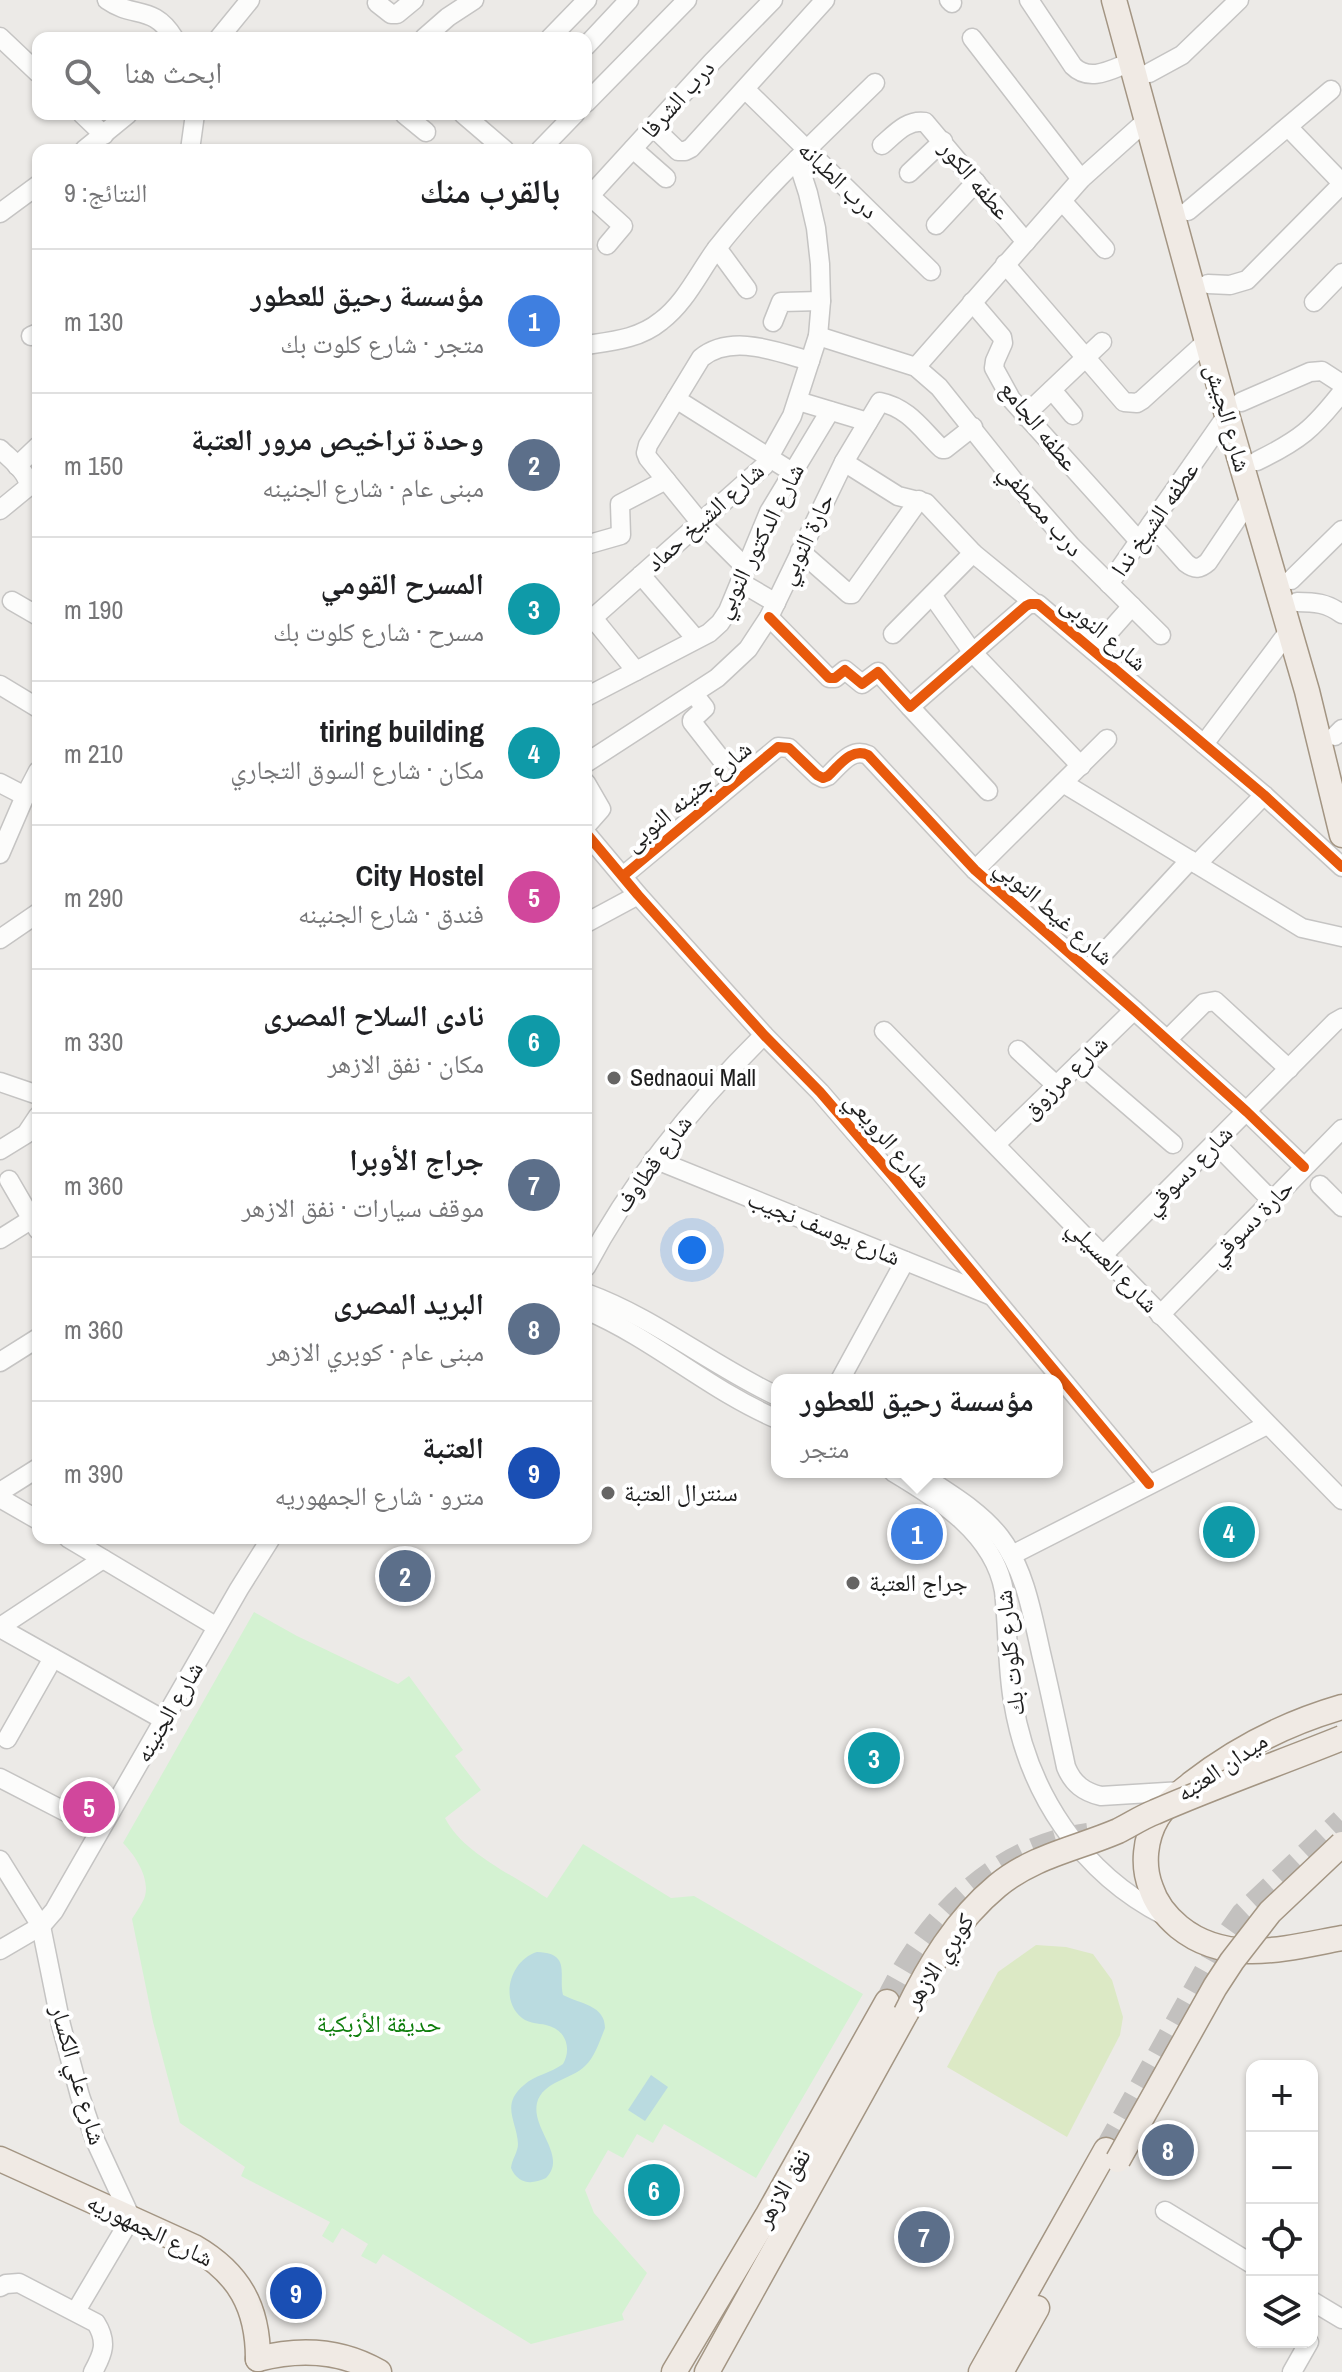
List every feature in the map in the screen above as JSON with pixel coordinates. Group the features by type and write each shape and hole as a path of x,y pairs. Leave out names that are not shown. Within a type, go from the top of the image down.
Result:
{"main road":[{"name":"شارع الجيش","path":"1114,0 1188,211 1208,284 1251,498 1323,752 1342,835"},
{"name":"شارع الجيش","path":"1129,0 1147,120 1207,341 1257,461 1338,733 1342,766"},
{"name":"ميدان العتبه","path":"1342,1707 1297,1722 1253,1743 1216,1765 1182,1791 1157,1818 1146,1850 1146,1867 1154,1896 1169,1919 1206,1944 1240,1951 1277,1951 1342,1938"},
{"name":"كوبري الازهر","path":"707,2372 896,2008 932,1964 965,1916 999,1883 1054,1852 1121,1829 1155,1812 1342,1738"},
{"path":"981,2372 1232,1961 1270,1912 1342,1844"},
{"name":"نفق الازهر","path":"674,2372 896,2008"},
{"path":"1001,2372 1112,2155"},
{"name":"شارع الجمهوريه","path":"0,2159 209,2256 228,2273 244,2294 251,2310 255,2326 254,2366 291,2352 326,2353 359,2362 379,2372"}],"street":[{"path":"224,32 250,0"},
{"path":"377,3 391,14 397,14 414,0"},
{"path":"431,32 474,0"},
{"path":"556,32 587,0"},
{"path":"592,40 629,0"},
{"path":"592,97 687,0"},
{"name":"درب الشرفا","path":"592,194 773,0"},
{"path":"653,127 678,151 691,148 825,0"},
{"path":"1029,0 1073,66 1080,74 1090,76 1182,55 1229,3"},
{"path":"110,1 156,17 170,32"},
{"path":"0,37 32,67"},
{"path":"972,38 1081,179"},
{"path":"592,344 623,340 643,333 660,322 675,308 717,248 802,154 875,83"},
{"name":"درب الطبانه","path":"745,89 802,154 931,271"},
{"path":"1188,211 1331,90"},
{"path":"88,120 104,135"},
{"path":"92,144 121,120"},
{"path":"191,144 194,120"},
{"path":"411,120 426,132"},
{"path":"470,120 498,144"},
{"path":"546,144 569,120"},
{"name":"عطفه الكور","path":"882,145 908,124 916,120 925,122 1026,242"},
{"path":"916,367 972,302 985,274 1005,264 1081,179 1147,120"},
{"path":"1208,284 1230,285 1247,280 1340,191 1288,127"},
{"path":"909,173 943,141"},
{"path":"633,149 666,178"},
{"name":"شارع الشيخ حماد","path":"592,618 764,466 785,430 798,401 818,336 821,301 816,228 802,154"},
{"path":"936,225 976,182"},
{"path":"1,212 32,189"},
{"path":"592,201 623,226 607,245"},
{"path":"1062,201 1105,249"},
{"path":"717,248 747,289"},
{"path":"1005,264 1124,402 1137,403 1142,400 1207,341"},
{"path":"1314,302 1342,273"},
{"path":"773,322 781,302 821,301"},
{"name":"عطفه الجامع","path":"972,302 1002,337 1003,343 994,368 1003,387 1024,416 1139,541"},
{"name":"درب مصطفي","path":"818,336 916,367 939,387 1071,546 1161,635"},
{"path":"1024,416 1102,342"},
{"path":"810,361 757,346 712,349 701,358 648,445 648,458 829,678 835,678 845,670 862,684 878,672 988,791"},
{"path":"1234,408 1310,372 1322,371 1342,384"},
{"path":"1052,390 1073,415"},
{"path":"1257,461 1291,444 1316,424 1342,392"},
{"path":"676,399 792,472"},
{"path":"798,401 868,422 882,401 914,419 938,447 945,449 973,427"},
{"name":"عطفه الشيخ ندا","path":"1109,584 1234,408"},
{"name":"شارع الدكتور النوبي","path":"592,694 709,633 720,623 728,611 769,512 830,411"},
{"name":"حارة النوبي","path":"592,759 694,694 748,649 772,610 844,462 868,422"},
{"path":"0,449 29,480 28,487 0,510"},
{"path":"17,466 32,452"},
{"path":"844,462 898,496 919,500 931,508 973,553 1034,603"},
{"path":"592,543 621,535 620,504 666,480"},
{"path":"1151,524 1186,563 1193,568 1201,568 1251,498"},
{"path":"800,551 852,594 919,500"},
{"path":"1342,530 1294,591 1342,614"},
{"path":"893,634 973,553"},
{"path":"641,575 696,639"},
{"path":"932,595 973,653 1081,766"},
{"path":"12,601 32,613"},
{"name":"شارع النوبى","path":"910,707 1026,606 1038,604 1264,795 1342,867"},
{"path":"1093,650 1132,606"},
{"path":"592,624 636,671"},
{"path":"1204,744 1289,631"},
{"path":"0,685 32,704"},
{"path":"694,694 705,708 692,721 721,759"},
{"path":"975,870 1107,739"},
{"name":"شارع غيط النوبي","path":"778,747 789,748 823,778 853,753 868,755 975,870 1089,969 1304,1167"},
{"name":"شارع جنينه النوبى","path":"623,876 778,747"},
{"path":"0,783 25,796"},
{"path":"0,854 32,783"},
{"path":"1063,783 1302,928 1342,937"},
{"path":"592,793 601,809 592,819"},
{"path":"1089,969 1264,795"},
{"name":"شارع الرويعي","path":"592,840 764,1035 820,1092 1058,1374"},
{"path":"592,920 638,895"},
{"path":"0,939 32,917"},
{"path":"1167,1040 1204,1003 1215,1001 1289,1069"},
{"name":"شارع مرزوق","path":"996,1144 1134,1010"},
{"name":"شارع دسوقي","path":"1102,1256 1342,1018"},
{"name":"شارع العسيلي","path":"884,1031 1342,1500"},
{"name":"شارع قطاوف","path":"592,1256 654,1159 706,1094 764,1035"},
{"path":"1018,1050 1056,1085"},
{"path":"1079,1063 1173,1144"},
{"path":"0,1082 32,1093"},
{"path":"0,1150 26,1134 32,1125"},
{"name":"حارة دسوقي","path":"1160,1315 1342,1129"},
{"path":"1215,1143 1272,1201"},
{"name":"شارع يوسف نجيب","path":"654,1159 994,1297"},
{"path":"9,1180 32,1220"},
{"path":"1320,1185 1342,1207"},
{"path":"0,1239 32,1226"},
{"path":"843,1374 905,1261"},
{"path":"592,1296 655,1324 771,1393"},
{"path":"592,1313 650,1343 731,1395 771,1416"},
{"path":"0,1362 32,1342"},
{"name":"شارع الرويعي","path":"1063,1380 1149,1484"},
{"path":"1012,1555 1267,1425"},
{"path":"32,1472 0,1495 32,1516"},
{"name":"شارع كلوت بك","path":"902,1478 973,1529 997,1564 1004,1591 1009,1670 1017,1723 1033,1773 1057,1819 1107,1878 1169,1919"},
{"name":"شارع كلوت بك","path":"925,1478 974,1510 1001,1538 1012,1555 1033,1616 1070,1776 1083,1790 1101,1796 1182,1791"},
{"path":"78,1544 217,1627"},
{"name":"شارع الجنينه","path":"41,1926 54,1911 80,1868 265,1544"},
{"path":"103,1559 0,1627 164,1720"},
{"path":"7,1739 53,1658"},
{"path":"0,1778 66,1812"},
{"path":"0,1860 41,1926 0,1950"},
{"name":"شارع علي الكسار","path":"41,1926 61,2025 80,2096 99,2150 131,2218"},
{"path":"1165,2211 1246,2260"},
{"path":"76,2311 131,2218"},
{"path":"0,2287 19,2283 96,2323 103,2334 105,2346 93,2372"},
{"path":"1292,2372 1306,2348"}],"green space":[{"name":"حديقة الأزبكية","path":"254,1612 398,1684 409,1676 463,1750 455,1756 481,1790 445,1818 463,1842 502,1870 547,1898 583,1844 671,1898 694,1896 863,1994 756,2178 664,2124 653,2143 637,2134 623,2158 608,2150 585,2190 594,2213 647,2273 622,2314 624,2320 531,2344 383,2254 376,2264 361,2256 368,2244 342,2228 333,2243 322,2236 330,2222 241,2176 245,2167 180,2123 153,2022 132,1919 144,1899 145,1882 137,1860 123,1843"},
{"path":"1036,1945 1066,1947 1093,1954 1112,1980 1123,2017 1120,2035 1067,2137 947,2067 998,1972"}],"water":[{"path":"537,1952 555,1956 561,1966 563,1995 596,2010 604,2020 605,2028 589,2062 551,2085 540,2096 537,2113 551,2151 552,2170 546,2178 530,2182 521,2180 511,2168 518,2144 511,2106 517,2092 528,2082 563,2064 567,2052 563,2035 553,2027 525,2020 511,2001 514,1972 528,1956"},
{"path":"651,2075 668,2087 645,2121 628,2110"}],"tunnel":[{"path":"1106,2150 1219,1948 1243,1914 1342,1821"},
{"path":"887,2002 922,1943 967,1893 993,1872 1022,1855 1088,1835"}],"cycle path":[{"path":"769,617 829,678 835,678 845,670 862,684 878,672 910,707 1026,606 1038,604 1264,795 1342,867"},
{"path":"623,876 778,747 789,748 823,778 851,755 868,755 975,870 1247,1112 1304,1167"},
{"path":"592,840 764,1035 820,1092 1057,1374"},
{"path":"1063,1381 1149,1484"}],"place":[{"name":"Sednaoui Mall","path":"614,1078"},
{"name":"سنترال العتبة","path":"608,1493"},
{"name":"tiring building","path":"1229,1532"},
{"name":"مؤسسة رحيق للعطور","path":"917,1534"},
{"name":"وحدة تراخيص مرور العتبة","path":"405,1576"},
{"name":"جراج العتبة","path":"853,1583"},
{"name":"المسرح القومي","path":"874,1758"},
{"name":"City Hostel","path":"89,1807"},
{"name":"البريد المصرى","path":"1168,2150"},
{"name":"نادى السلاح المصرى","path":"654,2190"},
{"name":"جراج الأوبرا","path":"924,2237"},
{"name":"العتبة","path":"296,2293"}]}
